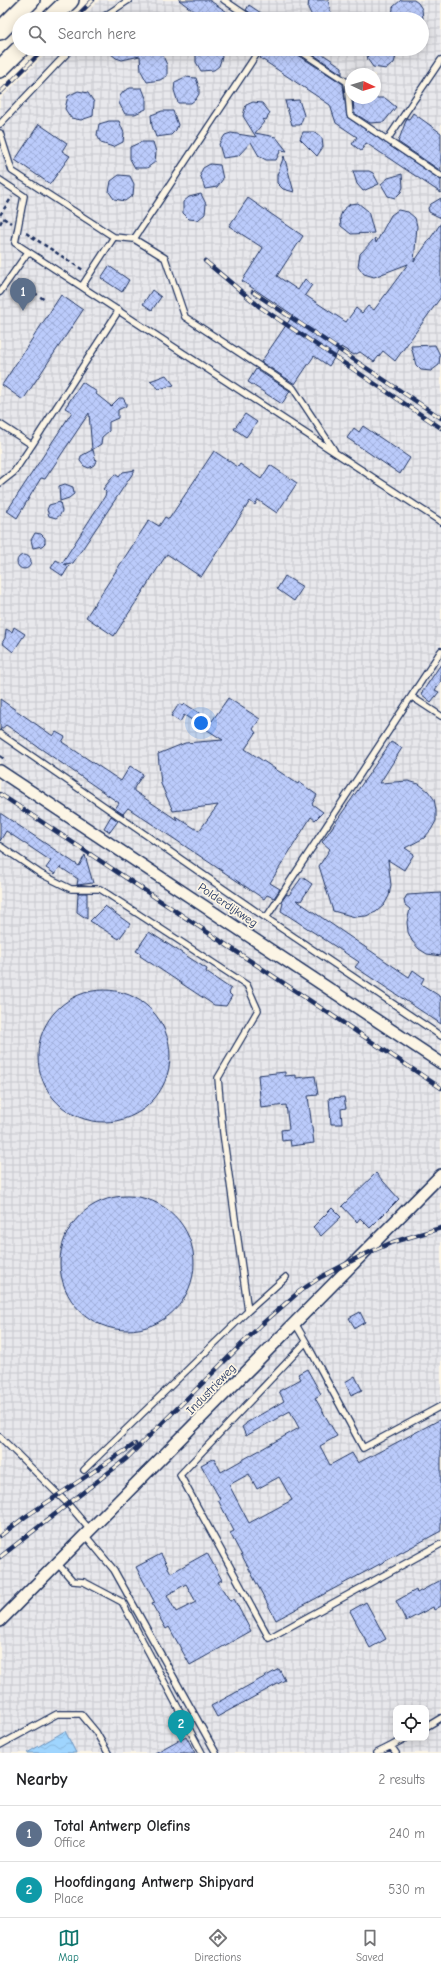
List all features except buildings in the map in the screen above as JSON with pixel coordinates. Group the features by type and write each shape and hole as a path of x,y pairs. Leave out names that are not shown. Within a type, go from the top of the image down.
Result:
{"main road":[{"path":"19,12 31,0"},
{"path":"57,12 70,0"},
{"path":"0,31 12,19"},
{"path":"0,69 13,56"}],"street":[{"name":"Polderdijkweg","path":"0,771 441,1063"},
{"name":"Industrieweg","path":"0,1621 441,1175"}],"lane":[{"path":"111,12 129,0"},
{"path":"224,0 242,12"},
{"path":"0,124 64,56"},
{"path":"134,239 255,56"},
{"path":"308,56 347,82 350,115 441,176"},
{"path":"387,140 441,60"},
{"path":"0,133 12,171 114,237 134,239 164,258 185,317 293,388 335,452"},
{"path":"0,180 24,196 15,243 441,522"},
{"path":"82,286 114,237"},
{"path":"0,292 28,252"},
{"path":"0,483 14,472 119,310"},
{"path":"0,424 32,445"},
{"path":"266,918 441,651"},
{"path":"412,697 441,716"},
{"path":"0,734 266,918 441,1036"},
{"path":"0,846 41,874 72,889 100,889 247,984 258,1010 218,1078 222,1133 248,1311"},
{"path":"84,1470 248,1311 286,1277"},
{"path":"295,1323 363,1448 441,1406"},
{"path":"306,1342 180,1475 269,1638 441,1544"},
{"path":"0,1437 68,1504 114,1570 216,1753"},
{"path":"57,1563 73,1582 84,1582 122,1602 202,1753"},
{"path":"0,1745 57,1714 81,1714 96,1732 108,1753"},
{"path":"429,1725 441,1718"},
{"path":"377,1753 400,1741"},
{"path":"391,1746 396,1753"}],"path":[{"path":"0,216 90,274"},
{"path":"0,224 4,218"},
{"path":"11,277 45,300"}],"shaded area":[{"path":"99,0 441,0 441,1753 0,1753 0,99 43,56 429,56 429,12 87,12"}],"water":[{"path":"65,1731 76,1753 27,1753"}],"railway":[{"path":"81,12 93,0"},
{"path":"0,93 37,56"},
{"path":"205,261 260,307 441,428"},
{"path":"253,292 441,418"},
{"path":"0,794 441,1088"},
{"path":"0,1557 126,1459 262,1324 300,1291 321,1277 361,1256 393,1242 441,1228"},
{"path":"0,1536 25,1517 135,1444"}],"place":[{"name":"Total Antwerp Olefins","path":"23,311"},
{"name":"Hoofdingang Antwerp Shipyard","path":"181,1743"}]}
